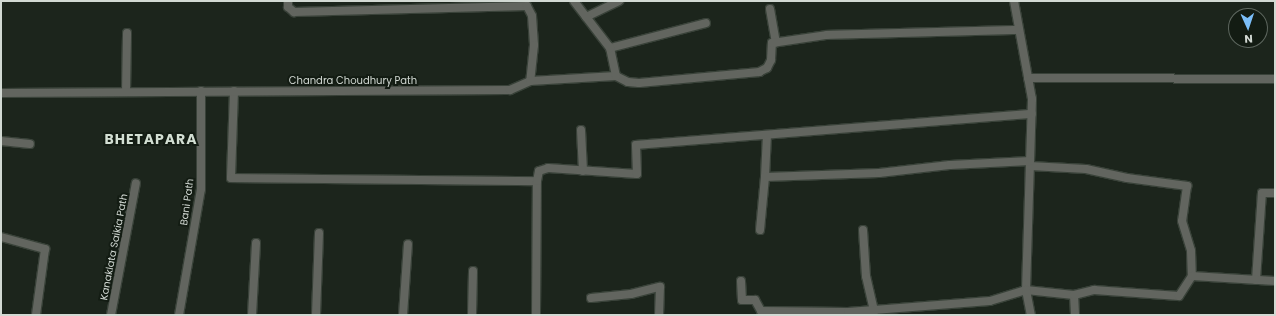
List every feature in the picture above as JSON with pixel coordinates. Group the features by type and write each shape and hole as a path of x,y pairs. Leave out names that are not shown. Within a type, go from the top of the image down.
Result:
{"street":[{"path":"288,1 288,7 294,12 527,6 532,16 534,45 530,81"},
{"path":"574,1 610,48 616,76 628,82 639,83 759,72 767,68 772,44 776,42 827,35 1019,30"},
{"path":"586,17 619,1"},
{"path":"1014,1 1028,78 1032,114 1026,290 1031,315"},
{"path":"770,9 776,42"},
{"path":"610,48 706,23"},
{"path":"126,92 127,33"},
{"name":"Chandra Choudhury Path","path":"1,93 510,90 530,81 616,76"},
{"path":"1028,78 1275,79"},
{"name":"Bani Path","path":"179,315 200,189 201,91"},
{"path":"234,91 231,178 537,181"},
{"path":"536,315 537,181 539,171 548,168 636,174 636,145 1032,114"},
{"path":"581,130 583,171"},
{"path":"760,230 767,135"},
{"path":"1,141 30,144"},
{"path":"741,282 742,300 755,300 761,311 848,314 990,301 1026,290 1074,295 1094,290 1179,296 1192,276 1191,251 1182,221 1187,186 1127,178 1086,169 1030,164 950,165 879,173 765,177"},
{"name":"Kanaklata Saikia Path","path":"111,315 136,183"},
{"path":"1256,280 1262,193 1275,193"},
{"path":"863,230 866,276 874,311"},
{"path":"316,315 319,233"},
{"path":"1,237 45,249 36,315"},
{"path":"252,315 256,243"},
{"path":"403,315 408,244"},
{"path":"472,315 473,272"},
{"path":"1192,276 1275,281"},
{"path":"591,298 631,294 660,287 659,315"},
{"path":"1074,295 1075,315"}],"district":[{"name":"BHETAPARA","path":"151,139"}]}
